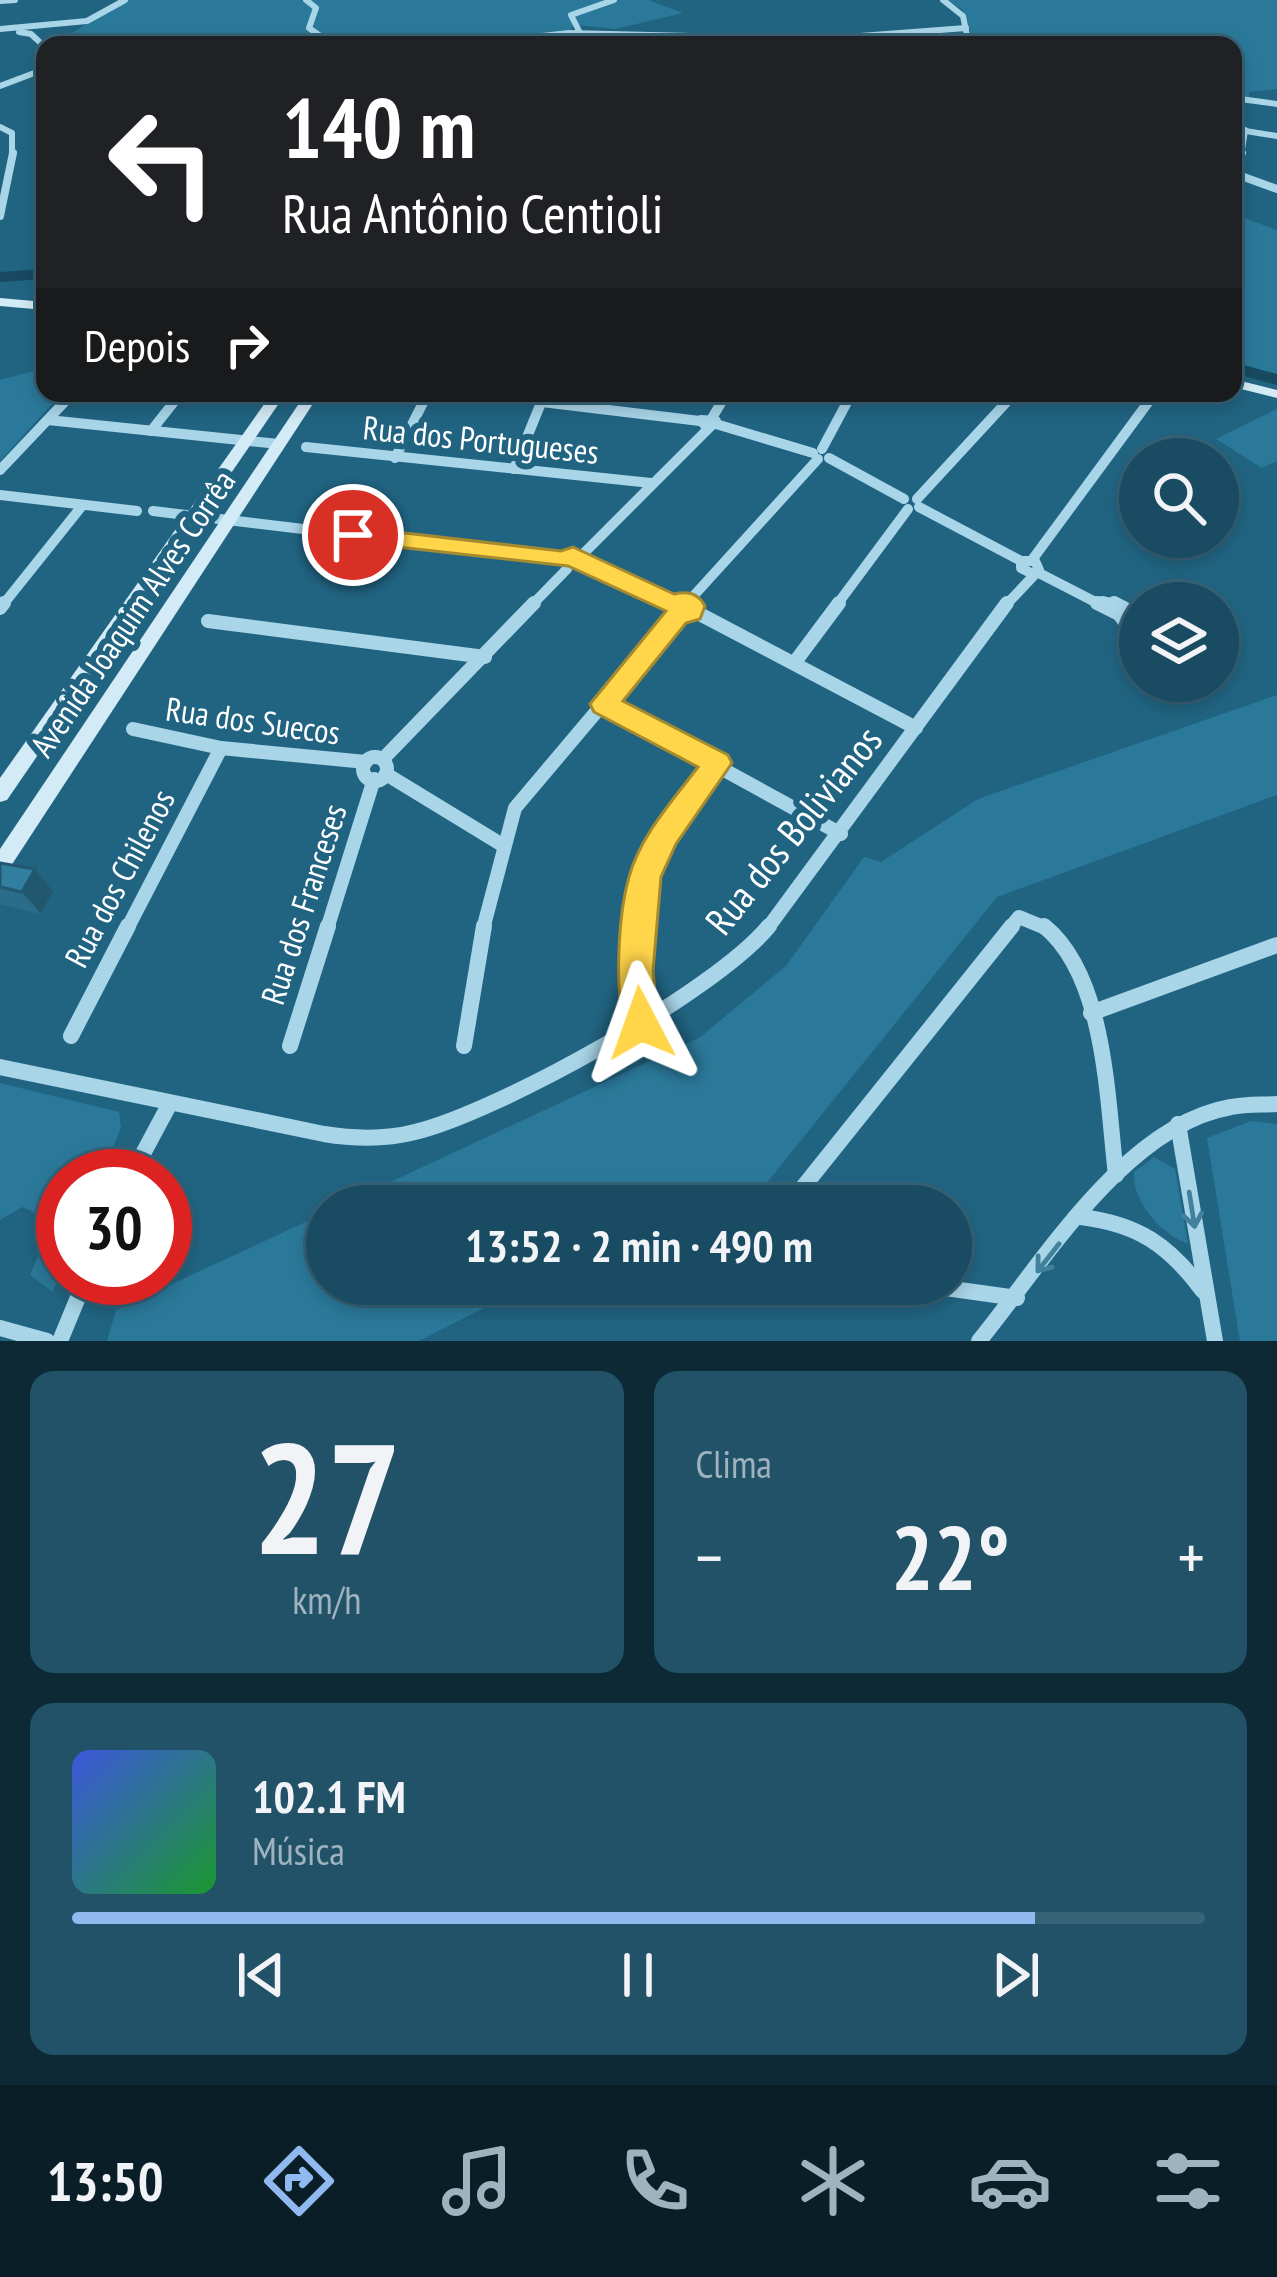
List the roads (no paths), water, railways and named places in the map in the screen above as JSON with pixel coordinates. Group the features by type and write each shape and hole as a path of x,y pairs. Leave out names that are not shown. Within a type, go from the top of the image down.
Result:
{"main road":[{"path":"0,302 36,306"},
{"path":"1242,385 1277,394"},
{"name":"Avenida Joaquim Alves Corrêa","path":"0,794 273,402"},
{"name":"Avenida Joaquim Alves Corrêa","path":"3,857 233,520 307,402"},
{"path":"50,724 67,717 82,719 84,737"}],"street":[{"path":"0,1 15,0"},
{"path":"0,31 87,21 124,0"},
{"path":"306,0 316,8 309,28 320,36"},
{"path":"580,33 571,15 614,0"},
{"path":"932,0 952,15 937,31"},
{"path":"943,0 958,10 967,36"},
{"path":"864,36 966,28"},
{"path":"0,31 36,39"},
{"path":"523,36 700,36"},
{"path":"0,72 11,81"},
{"path":"0,86 36,72"},
{"path":"1242,99 1274,104 1273,133 1242,130"},
{"path":"0,127 12,133 0,216"},
{"path":"1242,152 1245,130"},
{"path":"1242,172 1277,189"},
{"path":"0,470 65,402"},
{"path":"151,431 174,402"},
{"path":"395,458 423,402"},
{"path":"514,470 542,402"},
{"path":"576,402 709,423 820,455 1095,600"},
{"name":"Rua dos Franceses","path":"290,1046 381,771 572,563 709,423 722,402"},
{"path":"464,1046 490,890 515,808 683,608 820,455 847,402"},
{"path":"795,662 912,503 1007,402"},
{"name":"Rua dos Bolivianos","path":"0,1067 168,1107 375,1139 409,1135 453,1120 641,1023 723,969 765,932 841,834 1148,402"},
{"path":"48,420 279,444"},
{"name":"Rua dos Portugueses","path":"306,447 652,483"},
{"path":"0,495 137,511"},
{"path":"0,608 82,506"},
{"path":"153,511 572,563 683,608 916,728"},
{"path":"208,621 485,657"},
{"path":"604,704 841,834"},
{"name":"Rua dos Suecos","path":"133,729 221,748 366,762 381,771"},
{"name":"Rua dos Chilenos","path":"70,1036 221,748"},
{"path":"641,1023 636,971 645,877 665,835 717,763"},
{"path":"381,771 504,845"},
{"path":"805,1185 1018,917 1044,924 1069,951 1087,988 1116,1175"},
{"path":"1091,1012 1277,945"},
{"path":"979,1341 1134,1155 1178,1124 1215,1110 1277,1104"},
{"path":"145,1149 168,1107"},
{"path":"1178,1124 1215,1341"},
{"path":"1081,1216 1142,1227 1182,1261 1207,1297"},
{"path":"972,1292 1017,1298"},
{"path":"60,1341 75,1305"},
{"path":"0,1328 47,1341"}],"waterway":[{"path":"0,277 36,275"},
{"path":"1242,370 1277,380"}]}
